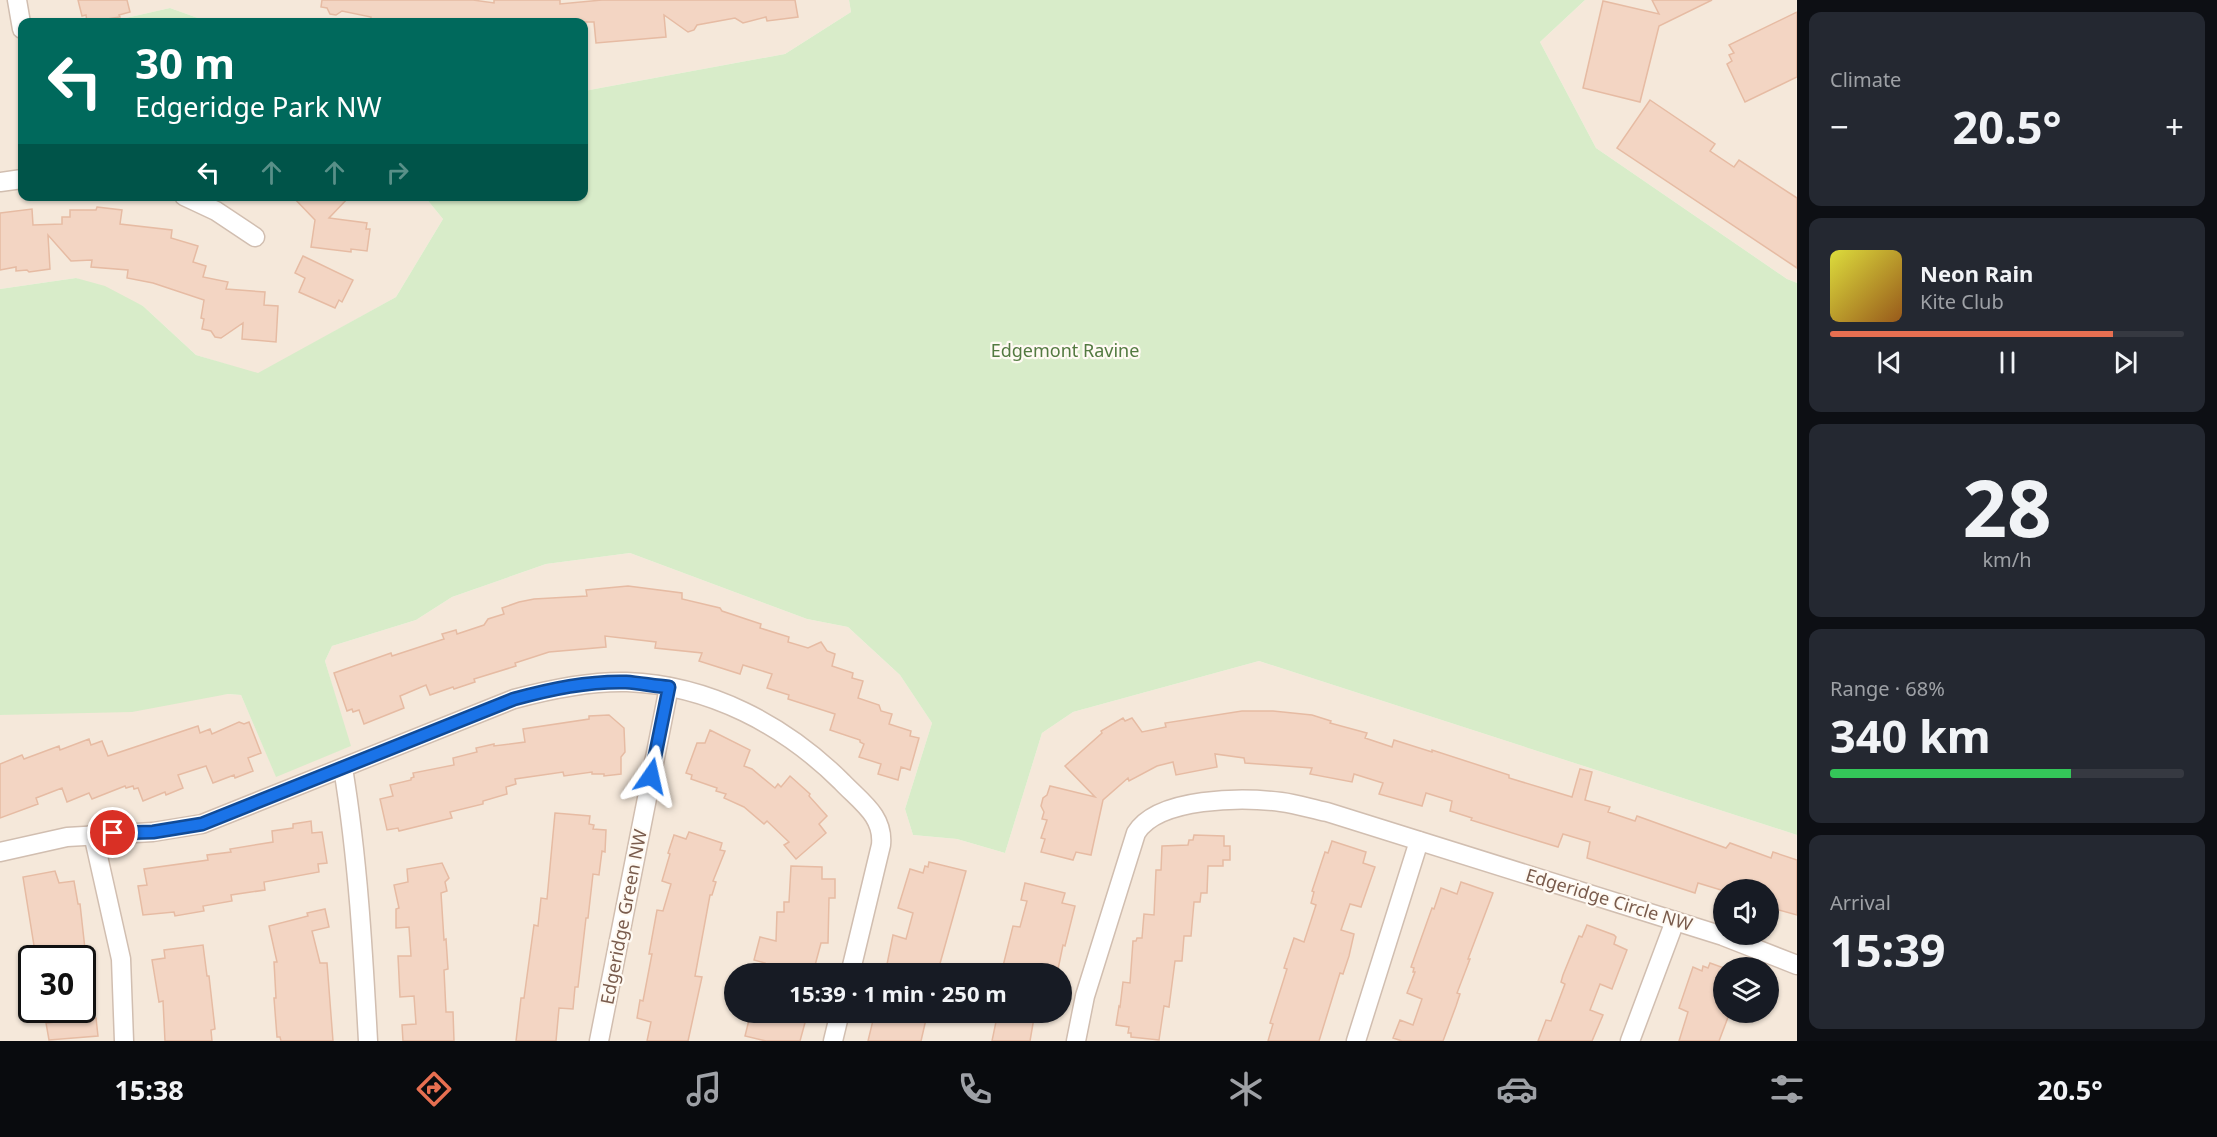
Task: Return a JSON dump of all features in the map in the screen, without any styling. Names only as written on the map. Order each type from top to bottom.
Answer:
[{"type":"street","points":[[17,0],[20,18]]},
{"type":"street","points":[[0,182],[18,180]]},
{"type":"street","points":[[195,201],[216,211],[255,237]]},
{"type":"street","points":[[0,852],[93,834],[153,832],[202,824],[514,699],[553,689],[594,683],[627,682],[669,687],[718,700],[765,722],[805,749],[873,814],[880,825],[881,845],[853,963]]},
{"type":"street","name":"Edgeridge Green NW","points":[[599,1041],[669,687]]},
{"type":"street","points":[[343,768],[353,828],[360,903],[368,1041]]},
{"type":"street","name":"Edgeridge Circle NW","points":[[1076,1041],[1085,996],[1139,827],[1155,814],[1219,801],[1284,802],[1327,812],[1723,936],[1797,965]]},
{"type":"street","points":[[93,834],[122,959],[124,1041]]},
{"type":"street","points":[[1356,1041],[1419,841]]},
{"type":"street","points":[[1630,1041],[1675,921]]},
{"type":"street","points":[[833,1041],[837,1023]]},
{"type":"shaded area","points":[[0,0],[849,0],[851,12],[785,54],[588,90],[588,18],[198,18],[170,8],[126,18],[18,18],[18,201],[428,201],[443,219],[396,297],[258,374],[196,355],[143,306],[76,278],[0,289]]},
{"type":"shaded area","points":[[1585,0],[1797,0],[1797,283],[1787,279],[1596,148],[1540,42]]},
{"type":"shaded area","points":[[630,553],[807,619],[848,627],[900,675],[932,723],[905,809],[913,835],[957,839],[1005,853],[1042,733],[1073,712],[1259,661],[1797,835],[1797,1041],[0,1041],[0,715],[228,694],[241,695],[276,776],[350,746],[325,661],[332,646],[416,620],[452,597],[546,564]]},
{"type":"green space","name":"Edgemont Ravine","points":[[849,0],[1585,0],[1540,42],[1596,148],[1787,279],[1797,283],[1797,835],[1259,661],[1073,712],[1042,733],[1005,853],[957,839],[913,835],[905,809],[932,723],[900,675],[848,627],[807,619],[630,553],[546,564],[452,597],[416,620],[332,646],[325,661],[351,746],[276,777],[241,695],[228,694],[132,712],[0,715],[0,289],[76,278],[105,286],[143,306],[196,355],[258,373],[396,297],[443,219],[428,201],[588,201],[588,90],[785,54],[851,12]]},
{"type":"green space","points":[[170,8],[198,18],[126,18]]},
{"type":"building","points":[[78,0],[127,0],[130,12],[113,18],[82,16]]},
{"type":"building","points":[[322,0],[473,0],[494,3],[494,0],[560,0],[560,4],[602,0],[795,0],[798,17],[767,21],[766,17],[743,23],[735,18],[697,25],[694,30],[688,32],[664,15],[666,37],[596,43],[594,22],[588,22],[588,18],[371,18],[342,11],[336,15],[330,14],[327,8],[321,7]]},
{"type":"building","points":[[1652,0],[1712,0],[1659,26],[1640,102],[1583,88],[1603,1],[1659,14]]},
{"type":"building","points":[[1797,12],[1797,77],[1745,102],[1727,64],[1732,61],[1729,55],[1734,53],[1729,45]]},
{"type":"building","points":[[1650,100],[1715,144],[1710,151],[1734,167],[1739,160],[1797,198],[1797,268],[1617,148]]},
{"type":"building","points":[[297,201],[345,201],[329,218],[367,223],[366,229],[370,229],[367,251],[351,249],[351,252],[311,247],[315,220]]},
{"type":"building","points":[[97,207],[122,210],[120,224],[172,230],[171,238],[198,246],[193,262],[206,266],[203,277],[228,282],[226,289],[265,292],[264,305],[278,306],[276,342],[242,339],[243,323],[221,338],[215,337],[211,331],[202,329],[204,300],[153,283],[127,278],[128,270],[91,267],[92,260],[71,261],[48,235],[50,269],[29,272],[27,270],[16,271],[16,267],[0,270],[0,213],[32,209],[33,225],[62,224],[62,217],[70,217],[70,210],[96,210]]},
{"type":"building","points":[[303,256],[353,280],[342,302],[339,300],[335,308],[299,292],[305,278],[295,273]]},
{"type":"building","points":[[628,586],[682,593],[682,599],[720,608],[722,611],[761,624],[760,628],[789,637],[788,642],[808,648],[821,642],[827,651],[835,654],[832,666],[853,673],[852,678],[863,681],[858,698],[879,705],[881,711],[892,714],[889,724],[911,731],[910,736],[919,738],[910,770],[901,767],[898,780],[878,774],[881,764],[859,757],[864,744],[860,740],[830,730],[835,714],[788,699],[789,695],[767,688],[772,674],[743,665],[740,674],[699,661],[702,653],[655,648],[656,642],[605,636],[606,647],[549,652],[515,663],[516,666],[474,679],[475,682],[454,689],[453,687],[430,695],[426,685],[400,696],[404,708],[364,724],[359,710],[347,711],[334,673],[391,653],[392,656],[444,639],[442,634],[456,630],[457,634],[484,625],[488,619],[504,614],[502,608],[519,602],[587,596],[586,590]]},
{"type":"building","points":[[1242,711],[1312,715],[1331,721],[1330,723],[1367,733],[1365,738],[1392,747],[1394,740],[1432,752],[1432,750],[1509,775],[1509,778],[1572,797],[1580,769],[1592,772],[1585,800],[1610,807],[1608,812],[1635,821],[1637,816],[1726,848],[1730,843],[1771,858],[1773,852],[1797,860],[1797,915],[1779,910],[1779,879],[1713,879],[1713,888],[1698,883],[1695,893],[1587,858],[1590,842],[1563,834],[1558,847],[1471,820],[1472,818],[1450,811],[1452,801],[1426,793],[1422,806],[1379,794],[1383,783],[1354,774],[1352,782],[1310,774],[1312,768],[1245,763],[1244,758],[1215,754],[1217,767],[1176,775],[1173,762],[1157,766],[1129,781],[1128,778],[1103,800],[1091,855],[1076,852],[1073,860],[1041,852],[1045,839],[1041,838],[1047,820],[1042,819],[1044,812],[1041,806],[1050,786],[1095,797],[1065,766],[1102,733],[1101,731],[1123,718],[1125,721],[1132,718],[1142,732],[1166,727],[1165,723]]},
{"type":"building","points":[[609,715],[624,728],[625,752],[621,757],[621,774],[604,776],[604,774],[592,774],[592,772],[564,776],[563,772],[515,779],[516,784],[506,787],[507,794],[483,801],[483,804],[450,812],[452,818],[399,831],[398,828],[387,830],[380,799],[393,796],[390,785],[411,780],[414,777],[413,773],[454,765],[453,758],[477,752],[476,748],[525,742],[523,729],[589,719],[589,716]]},
{"type":"building","points":[[239,722],[244,724],[249,722],[261,753],[248,758],[253,771],[213,783],[206,766],[178,775],[183,788],[143,801],[138,788],[134,789],[133,786],[126,788],[125,786],[92,799],[89,793],[67,802],[62,788],[36,798],[38,804],[0,818],[0,764],[22,755],[24,759],[59,746],[60,750],[89,739],[91,745],[102,741],[108,756],[198,726],[200,733],[210,729],[212,734]]},
{"type":"building","points":[[710,730],[750,750],[744,766],[752,769],[775,788],[778,784],[781,787],[790,776],[810,794],[809,796],[827,816],[819,824],[826,833],[796,859],[784,845],[789,842],[767,821],[764,824],[744,807],[724,798],[726,794],[716,791],[717,788],[691,779],[692,775],[686,773],[697,743],[705,743]]},
{"type":"building","points":[[555,813],[590,816],[589,824],[594,825],[593,829],[606,830],[605,852],[602,851],[599,875],[593,874],[573,1009],[559,1008],[556,1041],[516,1041],[534,925],[538,926],[541,898],[547,899]]},
{"type":"building","points":[[311,821],[312,833],[322,832],[327,863],[318,864],[319,872],[264,882],[265,890],[231,895],[232,901],[203,906],[204,911],[175,916],[174,912],[143,915],[138,886],[147,885],[144,869],[208,860],[207,855],[273,842],[272,831],[293,828],[293,824]]},
{"type":"building","points":[[689,832],[722,843],[720,850],[725,851],[713,881],[716,882],[712,895],[710,895],[695,976],[702,977],[688,1041],[647,1041],[651,1022],[637,1018],[640,1000],[643,1001],[652,954],[649,954],[657,910],[663,911],[671,884],[662,881],[674,835],[686,839]]},
{"type":"building","points":[[1194,835],[1224,836],[1224,846],[1230,846],[1230,860],[1223,860],[1223,866],[1208,866],[1207,893],[1201,893],[1200,902],[1194,902],[1191,936],[1184,936],[1182,961],[1175,961],[1169,1007],[1164,1006],[1159,1040],[1131,1037],[1131,1033],[1128,1033],[1129,1027],[1116,1025],[1119,1006],[1123,982],[1130,983],[1133,941],[1142,938],[1144,914],[1154,915],[1156,870],[1161,870],[1162,846],[1188,845]]},
{"type":"building","points":[[1332,841],[1366,852],[1363,863],[1375,867],[1361,907],[1350,904],[1341,930],[1354,934],[1349,956],[1343,974],[1340,973],[1319,1041],[1268,1041],[1273,1024],[1270,1023],[1287,969],[1284,968],[1294,938],[1304,942],[1316,905],[1311,903],[1314,892],[1312,891],[1325,852],[1328,853]]},
{"type":"building","points":[[929,862],[966,871],[940,963],[887,963],[893,935],[906,939],[913,913],[898,908],[910,869],[923,873],[925,866],[928,867]]},
{"type":"building","points":[[442,863],[449,878],[445,882],[447,891],[441,893],[448,969],[444,970],[446,1012],[453,1012],[454,1041],[403,1041],[402,1025],[416,1024],[414,996],[400,997],[398,956],[411,956],[409,927],[396,928],[396,909],[399,908],[394,885],[408,882],[407,869]]},
{"type":"building","points":[[791,866],[822,867],[822,879],[835,879],[835,898],[829,898],[828,943],[821,943],[816,963],[765,963],[754,960],[760,937],[776,941],[777,912],[784,912],[784,902],[789,902]]},
{"type":"building","points":[[55,871],[59,883],[74,881],[78,904],[80,904],[85,945],[34,945],[23,877]]},
{"type":"building","points":[[1461,882],[1493,893],[1468,959],[1470,959],[1457,993],[1460,994],[1443,1041],[1402,1041],[1393,1038],[1400,1020],[1413,1025],[1422,999],[1407,993],[1415,972],[1411,967],[1432,908],[1434,909],[1441,888],[1457,894]]},
{"type":"building","points":[[1025,883],[1065,893],[1062,903],[1075,906],[1059,963],[1004,963],[1013,926],[1020,927],[1027,901],[1021,900]]},
{"type":"building","points":[[325,909],[329,927],[312,931],[320,963],[327,963],[333,1041],[281,1041],[280,1037],[277,1037],[274,998],[276,998],[274,962],[277,962],[269,926]]},
{"type":"building","points":[[1587,925],[1614,935],[1616,937],[1614,944],[1627,950],[1612,989],[1600,984],[1590,1010],[1603,1015],[1592,1041],[1538,1041],[1546,1020],[1551,1021],[1565,984],[1561,982],[1563,975],[1579,936],[1582,937]]},
{"type":"building","points":[[203,945],[215,1029],[211,1030],[212,1041],[165,1041],[163,1001],[159,1002],[152,960],[165,958],[164,950]]},
{"type":"building","points":[[1710,963],[1713,964],[1713,1023],[1726,1023],[1719,1041],[1679,1041],[1688,1012],[1679,1008],[1693,967],[1702,971],[1703,966],[1708,968]]},
{"type":"building","points":[[96,1018],[98,1036],[49,1040],[46,1023],[96,1023]]},
{"type":"building","points":[[748,1023],[805,1023],[800,1041],[766,1041],[745,1036]]},
{"type":"building","points":[[872,1023],[925,1023],[921,1041],[868,1041]]},
{"type":"building","points":[[996,1023],[1033,1023],[1030,1041],[992,1041]]},
{"type":"route","points":[[113,833],[153,832],[202,824],[514,699],[553,689],[594,683],[627,682],[669,687],[651,776]]}]
